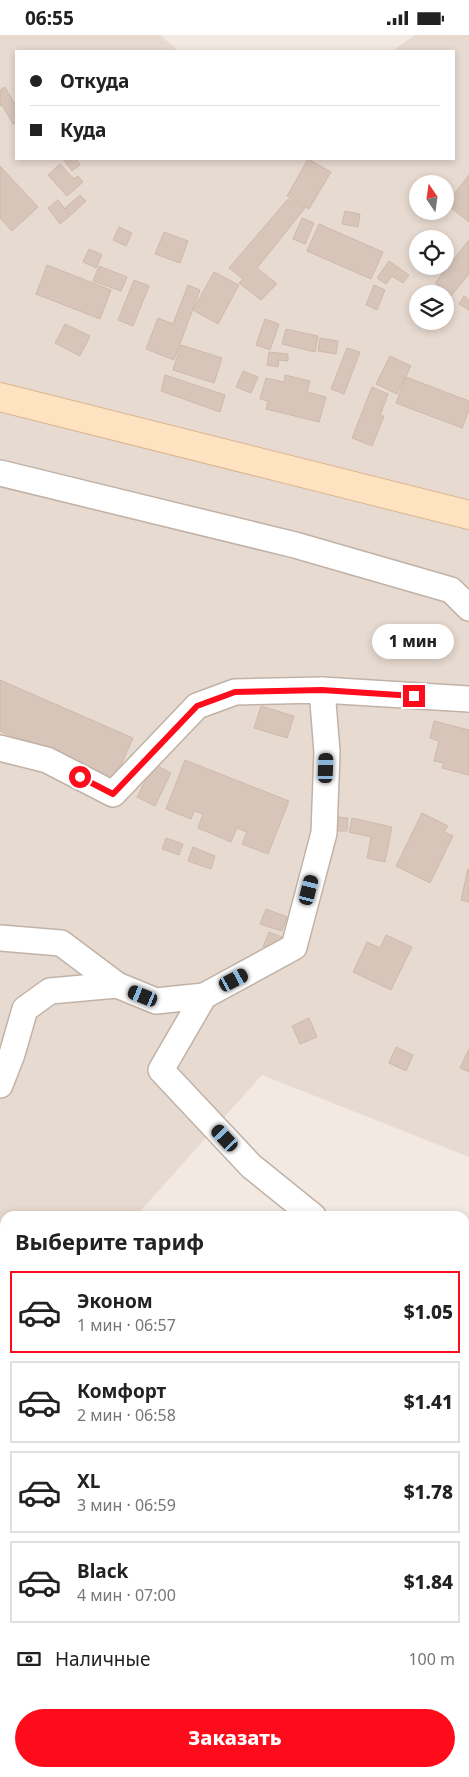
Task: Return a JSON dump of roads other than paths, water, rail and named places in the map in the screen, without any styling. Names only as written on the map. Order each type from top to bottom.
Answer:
[{"type":"street","points":[[0,397],[469,515]]},
{"type":"street","points":[[0,473],[295,545],[424,582],[451,590],[469,608]]},
{"type":"street","points":[[0,938],[61,943],[117,985],[156,1001],[204,996],[294,947],[324,833],[327,752],[322,690]]},
{"type":"street","points":[[0,748],[47,760],[113,794],[197,706],[235,692],[322,690],[469,699]]},
{"type":"street","points":[[0,1085],[12,1055],[25,1009],[50,991],[117,985]]},
{"type":"street","points":[[204,996],[161,1071],[251,1165],[307,1211]]}]
